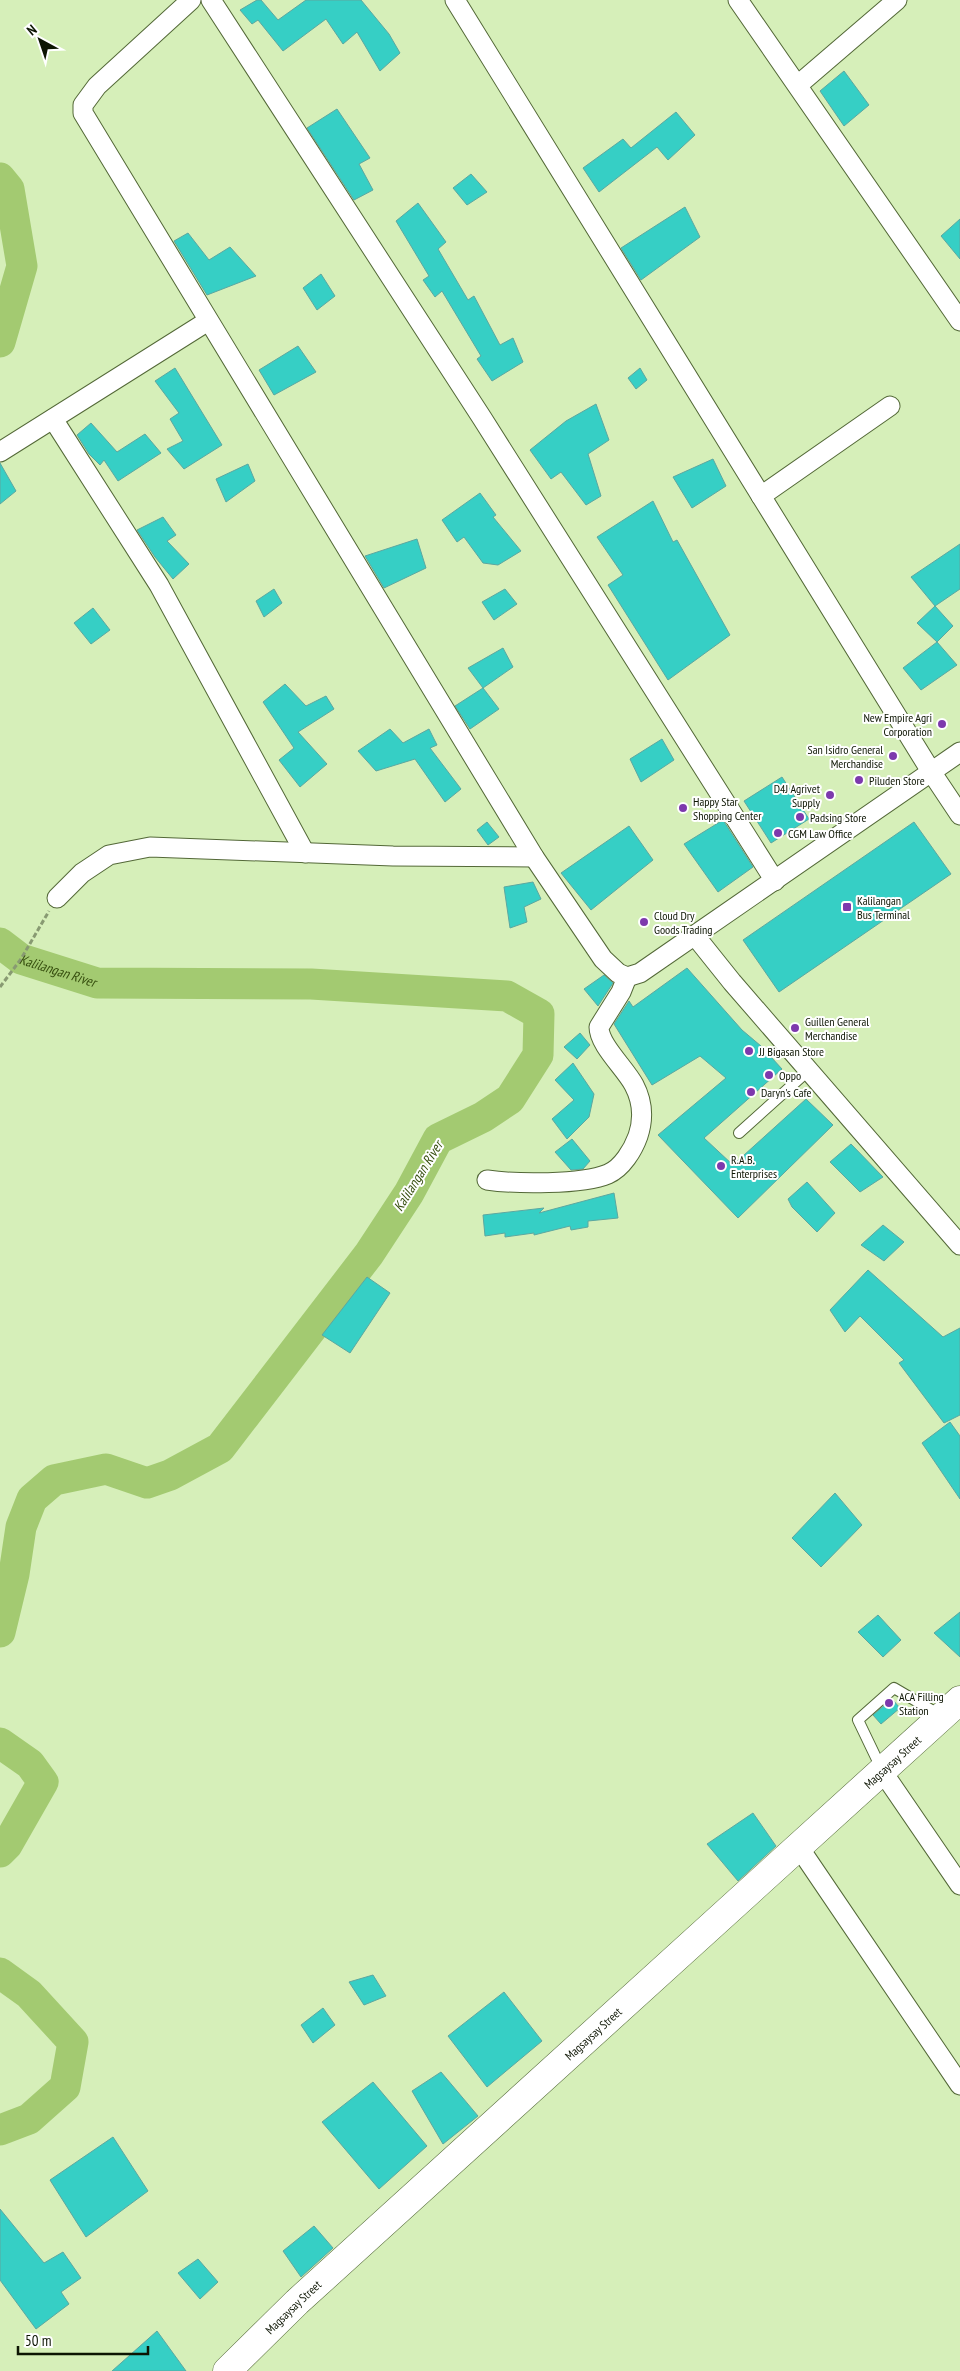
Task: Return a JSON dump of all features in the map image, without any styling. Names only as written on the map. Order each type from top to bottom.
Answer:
[{"type":"main road","name":"Magsaysay Street","points":[[227,2371],[297,2302],[951,1709]]},
{"type":"street","points":[[191,0],[97,86],[83,105],[83,114],[534,857],[603,959],[618,973],[628,977],[640,973],[776,881],[960,752]]},
{"type":"street","points":[[211,0],[487,427],[776,881]]},
{"type":"street","points":[[455,0],[932,773],[960,815]]},
{"type":"street","points":[[738,0],[960,321]]},
{"type":"street","points":[[798,85],[897,0]]},
{"type":"street","points":[[0,452],[208,321]]},
{"type":"street","points":[[761,496],[890,406]]},
{"type":"street","points":[[53,419],[159,585],[305,852]]},
{"type":"street","points":[[58,898],[82,873],[109,855],[150,847],[393,856],[534,857]]},
{"type":"street","points":[[696,936],[732,982],[960,1245]]},
{"type":"street","points":[[487,1180],[529,1183],[589,1179],[609,1173],[623,1162],[635,1144],[643,1120],[640,1102],[634,1084],[601,1037],[599,1027],[628,977]]},
{"type":"street","points":[[882,1771],[960,1886]]},
{"type":"street","points":[[798,1846],[960,2085]]},
{"type":"lane","points":[[739,1133],[808,1070]]},
{"type":"lane","points":[[882,1771],[858,1720],[894,1688],[951,1709]]},
{"type":"path","points":[[0,987],[21,959],[58,898]]},
{"type":"building","points":[[257,0],[261,0],[278,20],[306,0],[361,0],[389,34],[400,53],[380,71],[357,32],[343,44],[326,19],[283,51],[258,20],[252,24],[240,10]]},
{"type":"building","points":[[844,71],[869,105],[844,126],[820,91]]},
{"type":"building","points":[[337,109],[370,158],[359,164],[373,190],[354,200],[307,128]]},
{"type":"building","points":[[676,112],[695,135],[668,160],[657,147],[599,192],[583,168],[623,139],[631,148]]},
{"type":"building","points":[[471,174],[487,192],[467,205],[453,188]]},
{"type":"building","points":[[418,203],[446,242],[438,249],[468,300],[474,296],[500,345],[513,338],[523,362],[492,381],[477,359],[481,356],[442,291],[435,297],[423,280],[429,276],[396,221]]},
{"type":"building","points":[[685,207],[700,237],[641,280],[621,248]]},
{"type":"building","points":[[960,219],[960,259],[941,236]]},
{"type":"building","points":[[188,233],[209,260],[230,247],[256,276],[207,295],[174,241]]},
{"type":"building","points":[[321,274],[335,296],[317,310],[303,288]]},
{"type":"building","points":[[298,346],[316,372],[274,395],[259,370]]},
{"type":"building","points":[[175,368],[222,445],[184,469],[167,449],[183,441],[170,419],[179,413],[155,381]]},
{"type":"building","points":[[640,368],[647,380],[636,389],[628,378]]},
{"type":"building","points":[[596,404],[609,440],[588,454],[601,496],[586,505],[561,472],[551,479],[530,450],[566,421]]},
{"type":"building","points":[[91,423],[117,452],[145,434],[161,453],[118,481],[104,460],[100,465],[89,454],[77,435]]},
{"type":"building","points":[[713,459],[726,486],[692,508],[673,477]]},
{"type":"building","points":[[0,463],[16,491],[0,504]]},
{"type":"building","points":[[248,464],[255,481],[226,502],[216,479]]},
{"type":"building","points":[[480,493],[496,515],[493,517],[521,551],[498,565],[483,563],[464,537],[457,542],[442,520]]},
{"type":"building","points":[[653,501],[673,542],[677,540],[730,635],[668,680],[608,585],[623,575],[597,537]]},
{"type":"building","points":[[163,517],[176,535],[167,541],[189,564],[173,579],[137,530]]},
{"type":"building","points":[[417,539],[426,568],[384,588],[365,556]]},
{"type":"building","points":[[960,544],[960,589],[935,606],[911,577]]},
{"type":"building","points":[[274,589],[282,603],[264,617],[256,601]]},
{"type":"building","points":[[505,589],[517,604],[494,620],[482,602]]},
{"type":"building","points":[[935,606],[953,626],[937,642],[917,623]]},
{"type":"building","points":[[93,608],[110,630],[91,644],[74,623]]},
{"type":"building","points":[[937,642],[957,665],[921,690],[903,668]]},
{"type":"building","points":[[503,648],[513,667],[483,688],[468,668]]},
{"type":"building","points":[[285,684],[306,706],[326,696],[334,709],[298,732],[327,764],[300,787],[279,760],[294,748],[263,702]]},
{"type":"building","points":[[483,688],[499,709],[470,729],[455,706]]},
{"type":"building","points":[[390,729],[403,743],[429,729],[437,745],[430,748],[461,789],[445,802],[415,759],[376,771],[358,751]]},
{"type":"building","points":[[662,739],[674,760],[641,782],[630,759]]},
{"type":"building","points":[[782,777],[809,819],[771,843],[744,801]]},
{"type":"building","points":[[723,820],[753,867],[718,892],[684,844]]},
{"type":"building","points":[[487,822],[499,837],[488,845],[477,830]]},
{"type":"building","name":"Kalilangan Bus Terminal","points":[[914,822],[951,874],[779,992],[743,940]]},
{"type":"building","points":[[629,826],[653,860],[591,910],[561,873]]},
{"type":"building","points":[[533,882],[541,899],[524,907],[527,922],[510,928],[504,887]]},
{"type":"building","points":[[687,968],[742,1030],[761,1046],[782,1069],[704,1138],[733,1165],[806,1099],[833,1125],[738,1218],[658,1135],[726,1078],[700,1056],[652,1085],[614,1024],[629,1001],[633,1007]]},
{"type":"building","points":[[604,975],[613,983],[598,1006],[584,989]]},
{"type":"building","points":[[580,1033],[590,1045],[577,1059],[564,1047]]},
{"type":"building","points":[[573,1063],[594,1094],[589,1117],[567,1139],[552,1119],[574,1100],[555,1080]]},
{"type":"building","points":[[572,1139],[590,1161],[583,1169],[571,1170],[555,1152]]},
{"type":"building","points":[[851,1144],[883,1177],[860,1192],[830,1162]]},
{"type":"building","points":[[807,1182],[835,1213],[817,1232],[792,1207],[788,1199]]},
{"type":"building","points":[[614,1193],[618,1218],[588,1221],[588,1227],[571,1230],[570,1226],[534,1235],[534,1233],[505,1237],[505,1233],[485,1236],[483,1215],[544,1208],[539,1213]]},
{"type":"building","points":[[883,1225],[904,1242],[884,1261],[861,1245]]},
{"type":"building","points":[[868,1270],[943,1337],[960,1328],[960,1415],[944,1423],[899,1363],[904,1360],[860,1316],[845,1332],[830,1310]]},
{"type":"building","points":[[367,1277],[390,1293],[350,1353],[322,1335]]},
{"type":"building","points":[[950,1422],[960,1436],[960,1499],[922,1443]]},
{"type":"building","points":[[835,1493],[862,1525],[821,1567],[792,1538]]},
{"type":"building","points":[[960,1612],[960,1657],[934,1633]]},
{"type":"building","points":[[878,1615],[901,1640],[883,1657],[858,1632]]},
{"type":"building","points":[[892,1699],[900,1708],[881,1724],[873,1715]]},
{"type":"building","points":[[753,1813],[776,1846],[738,1881],[707,1844]]},
{"type":"building","points":[[373,1975],[386,1996],[364,2005],[349,1982]]},
{"type":"building","points":[[504,1992],[542,2041],[487,2087],[448,2036]]},
{"type":"building","points":[[323,2008],[335,2025],[313,2043],[301,2025]]},
{"type":"building","points":[[441,2072],[478,2116],[443,2144],[412,2091]]},
{"type":"building","points":[[373,2082],[427,2146],[379,2189],[322,2122]]},
{"type":"building","points":[[113,2137],[148,2191],[86,2237],[50,2180]]},
{"type":"building","points":[[0,2209],[44,2263],[63,2252],[81,2278],[61,2292],[69,2304],[36,2329],[0,2280]]},
{"type":"building","points":[[314,2226],[333,2248],[301,2277],[283,2251]]},
{"type":"building","points":[[198,2259],[218,2282],[200,2299],[178,2273]]},
{"type":"building","points":[[157,2331],[186,2371],[112,2371]]},
{"type":"waterway","name":"Kalilangan River","points":[[0,178],[9,189],[22,266],[0,342]]},
{"type":"waterway","name":"Kalilangan River","points":[[0,943],[21,959],[97,983],[311,984],[507,996],[539,1014],[538,1055],[510,1099],[483,1117],[438,1139],[409,1193],[369,1254],[220,1448],[170,1475],[147,1483],[106,1469],[54,1480],[32,1499],[21,1527],[14,1574],[0,1632]]},
{"type":"waterway","name":"Kalilangan River","points":[[0,1743],[30,1764],[43,1782],[7,1845],[0,1852]]},
{"type":"waterway","name":"Kalilangan River","points":[[0,1973],[29,1994],[73,2042],[65,2087],[29,2119],[0,2130]]},
{"type":"place","name":"New Empire Agri Corporation","points":[[942,724]]},
{"type":"place","name":"San Isidro General Merchandise","points":[[893,756]]},
{"type":"place","name":"Piluden Store","points":[[859,780]]},
{"type":"place","name":"D4J Agrivet Supply","points":[[830,795]]},
{"type":"place","name":"Happy Star Shopping Center","points":[[683,808]]},
{"type":"place","name":"Padsing Store","points":[[800,817]]},
{"type":"place","name":"CGM Law Office","points":[[778,833]]},
{"type":"place","name":"Kalilangan Bus Terminal","points":[[847,907]]},
{"type":"place","name":"Cloud Dry Goods Trading","points":[[644,922]]},
{"type":"place","name":"Guillen General Merchandise","points":[[795,1028]]},
{"type":"place","name":"JJ Bigasan Store","points":[[749,1051]]},
{"type":"place","name":"Oppo","points":[[769,1075]]},
{"type":"place","name":"Daryn's Cafe","points":[[751,1092]]},
{"type":"place","name":"R.A.B. Enterprises","points":[[721,1166]]},
{"type":"place","name":"ACA Filling Station","points":[[889,1703]]}]
